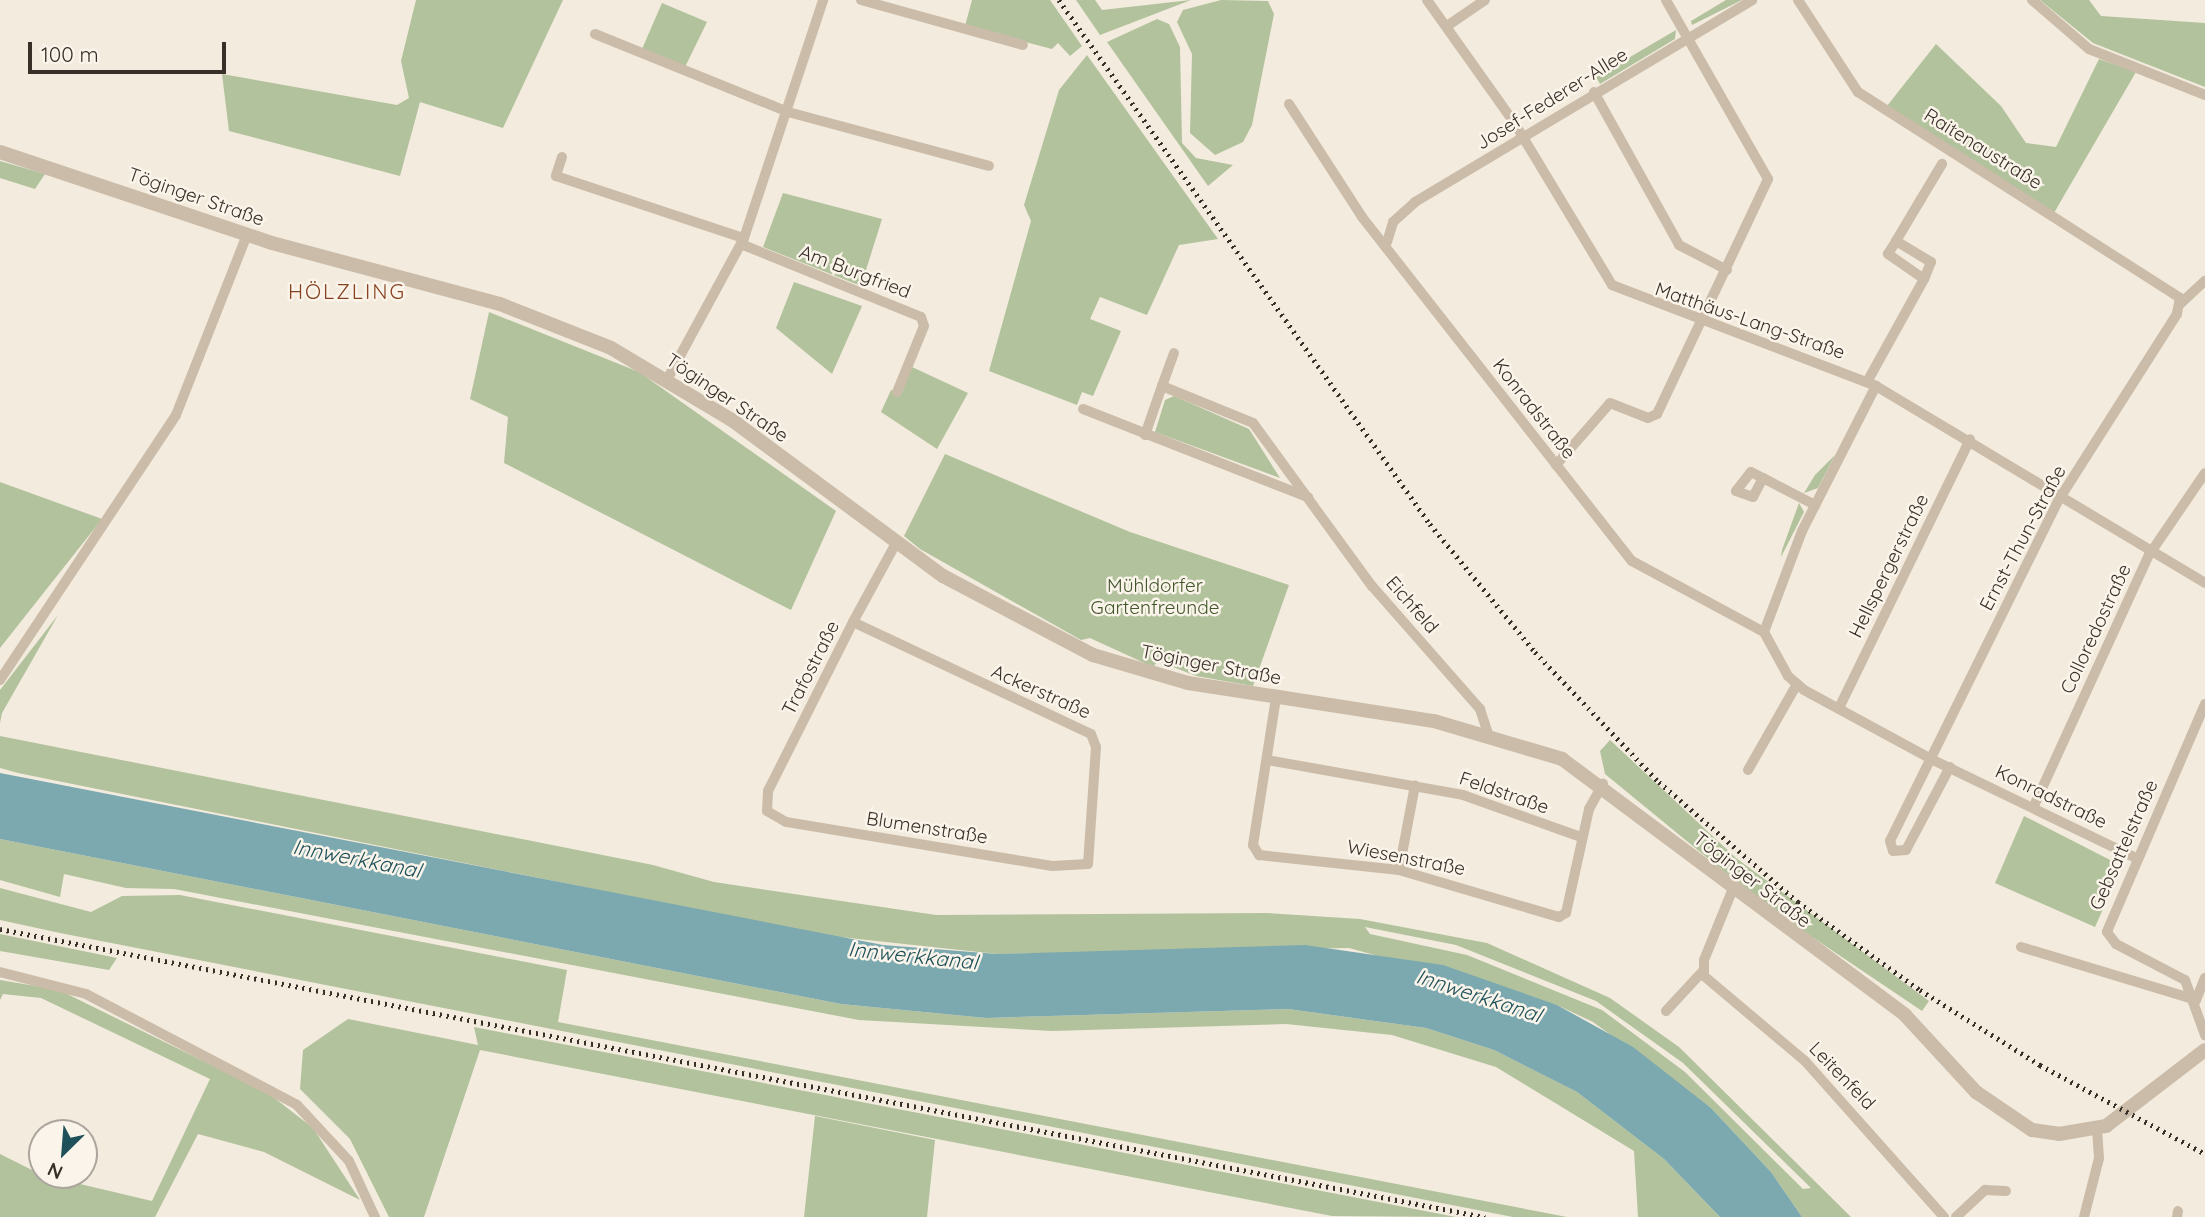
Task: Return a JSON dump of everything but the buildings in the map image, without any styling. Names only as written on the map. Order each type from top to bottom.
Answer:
[{"type":"street","points":[[668,378],[742,241],[788,112],[823,0]]},
{"type":"street","points":[[861,0],[1023,45]]},
{"type":"street","name":"Matthäus-Lang-Straße","points":[[1427,0],[1523,138],[1612,285],[1871,384],[1970,439],[2059,499],[2150,555],[2205,583]]},
{"type":"street","points":[[1447,26],[1485,0]]},
{"type":"street","points":[[1556,466],[1610,403],[1648,418],[1657,414],[1765,189],[1767,169],[1666,0]]},
{"type":"street","name":"Josef-Federer-Allee","points":[[1387,242],[1393,222],[1415,202],[1594,92],[1752,0]]},
{"type":"street","name":"Raitenaustraße","points":[[1798,0],[1858,92],[2180,301]]},
{"type":"street","points":[[2032,0],[2089,49],[2205,95]]},
{"type":"street","points":[[596,34],[788,112],[989,166]]},
{"type":"street","points":[[1594,92],[1679,245],[1727,270]]},
{"type":"street","name":"Konradstraße","points":[[1289,104],[1362,217],[1387,242],[1556,466],[1632,561],[1764,632],[1797,684],[1931,759],[2138,859]]},
{"type":"street","name":"Töginger Straße","points":[[0,152],[247,235],[538,316],[668,378],[896,543],[999,610],[1093,655],[1188,683],[1488,734],[1562,759],[1603,784],[1732,891],[1905,1015],[2003,1115],[2042,1132],[2097,1130]]},
{"type":"street","name":"Am Burgfried","points":[[562,157],[556,176],[742,241],[921,317],[925,326],[897,392]]},
{"type":"street","points":[[1924,279],[1888,258],[1942,164]]},
{"type":"street","points":[[0,680],[176,415],[247,235]]},
{"type":"street","points":[[1764,632],[1815,505],[1931,262],[1896,241]]},
{"type":"street","name":"Ernst-Thun-Straße","points":[[1931,759],[2059,499],[2180,301],[2205,281]]},
{"type":"street","points":[[1145,435],[1174,354]]},
{"type":"street","name":"Eichfeld","points":[[1162,386],[1253,423],[1372,586],[1480,709],[1488,734]]},
{"type":"street","points":[[1083,409],[1308,497]]},
{"type":"street","name":"Hellspergerstraße","points":[[1839,708],[1970,439]]},
{"type":"street","name":"Colloredostraße","points":[[2033,808],[2150,555],[2205,473]]},
{"type":"street","points":[[1763,478],[1815,505]]},
{"type":"street","name":"Trafostraße","points":[[767,811],[768,791],[896,543]]},
{"type":"street","name":"Ackerstraße","points":[[853,622],[1091,734],[1096,747],[1094,839],[1084,867]]},
{"type":"street","points":[[1748,770],[1797,684]]},
{"type":"street","name":"Wiesenstraße","points":[[1276,698],[1252,845],[1259,855],[1399,870],[1559,917],[1566,913],[1581,837],[1603,784]]},
{"type":"street","name":"Gebsattelstraße","points":[[2196,1000],[2181,976],[2116,944],[2107,932],[2205,704]]},
{"type":"street","points":[[1931,759],[1890,842],[1896,853],[1906,850],[1950,767]]},
{"type":"street","name":"Feldstraße","points":[[1267,761],[1415,785],[1581,837]]},
{"type":"street","points":[[1399,870],[1415,785]]},
{"type":"street","name":"Blumenstraße","points":[[767,811],[786,822],[1084,867]]},
{"type":"street","points":[[1665,1011],[1702,972],[1732,891]]},
{"type":"street","points":[[2021,947],[2196,1000]]},
{"type":"street","points":[[0,972],[86,994],[297,1105],[349,1161],[375,1217]]},
{"type":"street","name":"Leitenfeld","points":[[1702,972],[1805,1061],[1944,1217]]},
{"type":"street","points":[[2205,978],[2196,1000],[2205,1035]]},
{"type":"street","points":[[2084,1217],[2099,1158],[2097,1130],[2205,1050]]},
{"type":"street","points":[[1956,1217],[1985,1190],[2006,1191]]},
{"type":"green space","points":[[416,0],[563,0],[503,128],[420,102],[400,176],[229,131],[222,74],[397,105],[409,98],[401,61]]},
{"type":"green space","points":[[972,0],[1050,0],[1082,46],[1070,56],[1058,43],[1052,49],[965,26]]},
{"type":"green space","points":[[1076,0],[1095,0],[1102,10],[1191,0],[1100,35]]},
{"type":"green space","points":[[1221,0],[1268,1],[1274,14],[1252,125],[1243,142],[1215,155],[1190,133],[1192,54],[1177,22],[1183,10]]},
{"type":"green space","points":[[1726,0],[1742,0],[1692,25],[1691,21]]},
{"type":"green space","points":[[2040,0],[2089,0],[2101,16],[2205,23],[2205,87],[2093,43]]},
{"type":"green space","points":[[662,3],[707,22],[685,67],[642,49]]},
{"type":"green space","points":[[1157,19],[1169,24],[1180,47],[1182,143],[1196,158],[1233,165],[1208,186],[1107,42]]},
{"type":"green space","points":[[1676,30],[1675,39],[1600,84],[1596,77]]},
{"type":"green space","points":[[1936,44],[2001,106],[2026,143],[2056,147],[2099,59],[2136,72],[2051,218],[1883,111]]},
{"type":"green space","points":[[1087,55],[1218,239],[1179,245],[1147,315],[1100,297],[1090,319],[1121,331],[1093,396],[1082,392],[1077,405],[989,371],[1031,221],[1024,205],[1059,90]]},
{"type":"green space","points":[[0,161],[45,174],[35,189],[0,178]]},
{"type":"green space","points":[[783,193],[882,219],[861,286],[763,247]]},
{"type":"green space","points":[[794,282],[862,306],[832,374],[776,328]]},
{"type":"green space","points":[[489,312],[639,372],[836,511],[791,610],[504,463],[508,417],[470,399]]},
{"type":"green space","points":[[912,367],[968,393],[937,449],[881,412],[891,390],[900,394]]},
{"type":"green space","points":[[1174,396],[1249,429],[1280,478],[1155,432],[1165,400]]},
{"type":"green space","name":"Mühldorfer Gartenfreunde","points":[[945,454],[1130,532],[1289,585],[1253,686],[1196,676],[1158,661],[1153,667],[1090,638],[1081,640],[920,549],[904,536]]},
{"type":"green space","points":[[1835,455],[1818,488],[1804,493],[1815,475]]},
{"type":"green space","points":[[0,482],[102,519],[0,648]]},
{"type":"green space","points":[[1799,503],[1804,512],[1781,557],[1782,550]]},
{"type":"green space","points":[[58,615],[2,713],[0,723],[0,690]]},
{"type":"green space","points":[[0,736],[653,865],[714,882],[936,915],[1267,913],[1360,919],[1487,943],[1610,998],[1679,1047],[1851,1217],[1802,1217],[1771,1172],[1711,1108],[1593,1022],[1557,1005],[1349,948],[997,954],[821,935],[0,768]],"holes":[[[1365,927],[1456,945],[1596,1001],[1683,1063],[1811,1188],[1803,1189],[1685,1072],[1602,1010],[1467,955],[1370,934]]]},
{"type":"green space","points":[[1610,740],[1736,858],[1929,1001],[1922,1011],[1766,906],[1605,774],[1600,751]]},
{"type":"green space","points":[[2024,816],[2116,863],[2116,880],[2095,927],[1995,883]]},
{"type":"green space","points":[[0,839],[841,1004],[986,1018],[1288,1009],[1426,1028],[1494,1050],[1577,1092],[1664,1159],[1720,1217],[1638,1217],[1634,1151],[1496,1067],[1392,1035],[1286,1024],[1052,1031],[859,1020],[174,889],[126,888],[64,874],[60,897],[0,880]]},
{"type":"green space","points":[[0,888],[91,912],[122,896],[180,895],[567,970],[558,1022],[1567,1217],[1513,1217],[60,933],[0,920]]},
{"type":"green space","points":[[0,934],[117,958],[109,970],[0,951]]},
{"type":"green space","points":[[0,980],[59,990],[268,1093],[313,1128],[360,1200],[264,1152],[198,1134],[155,1217],[0,1217],[0,1154],[28,1168],[28,1189],[98,1188],[152,1201],[210,1079],[41,998],[3,994],[0,1000]]},
{"type":"green space","points":[[348,1019],[478,1045],[474,1027],[1456,1217],[1332,1216],[480,1050],[424,1217],[389,1217],[350,1139],[300,1089],[303,1050]]},
{"type":"green space","points":[[815,1116],[935,1140],[927,1217],[804,1217]]},
{"type":"water","name":"Innwerkkanal","points":[[0,773],[883,945],[997,954],[1305,945],[1443,965],[1557,1005],[1633,1047],[1711,1108],[1771,1172],[1802,1217],[1720,1217],[1664,1159],[1577,1092],[1494,1050],[1426,1028],[1288,1009],[986,1018],[841,1004],[0,839]]},
{"type":"railway","points":[[1059,0],[1430,524],[1535,652],[1659,782],[1798,902],[1920,990],[2040,1065],[2205,1154]]},
{"type":"railway","points":[[0,929],[1485,1217]]},
{"type":"district","name":"HÖLZLING","points":[[347,291]]}]
